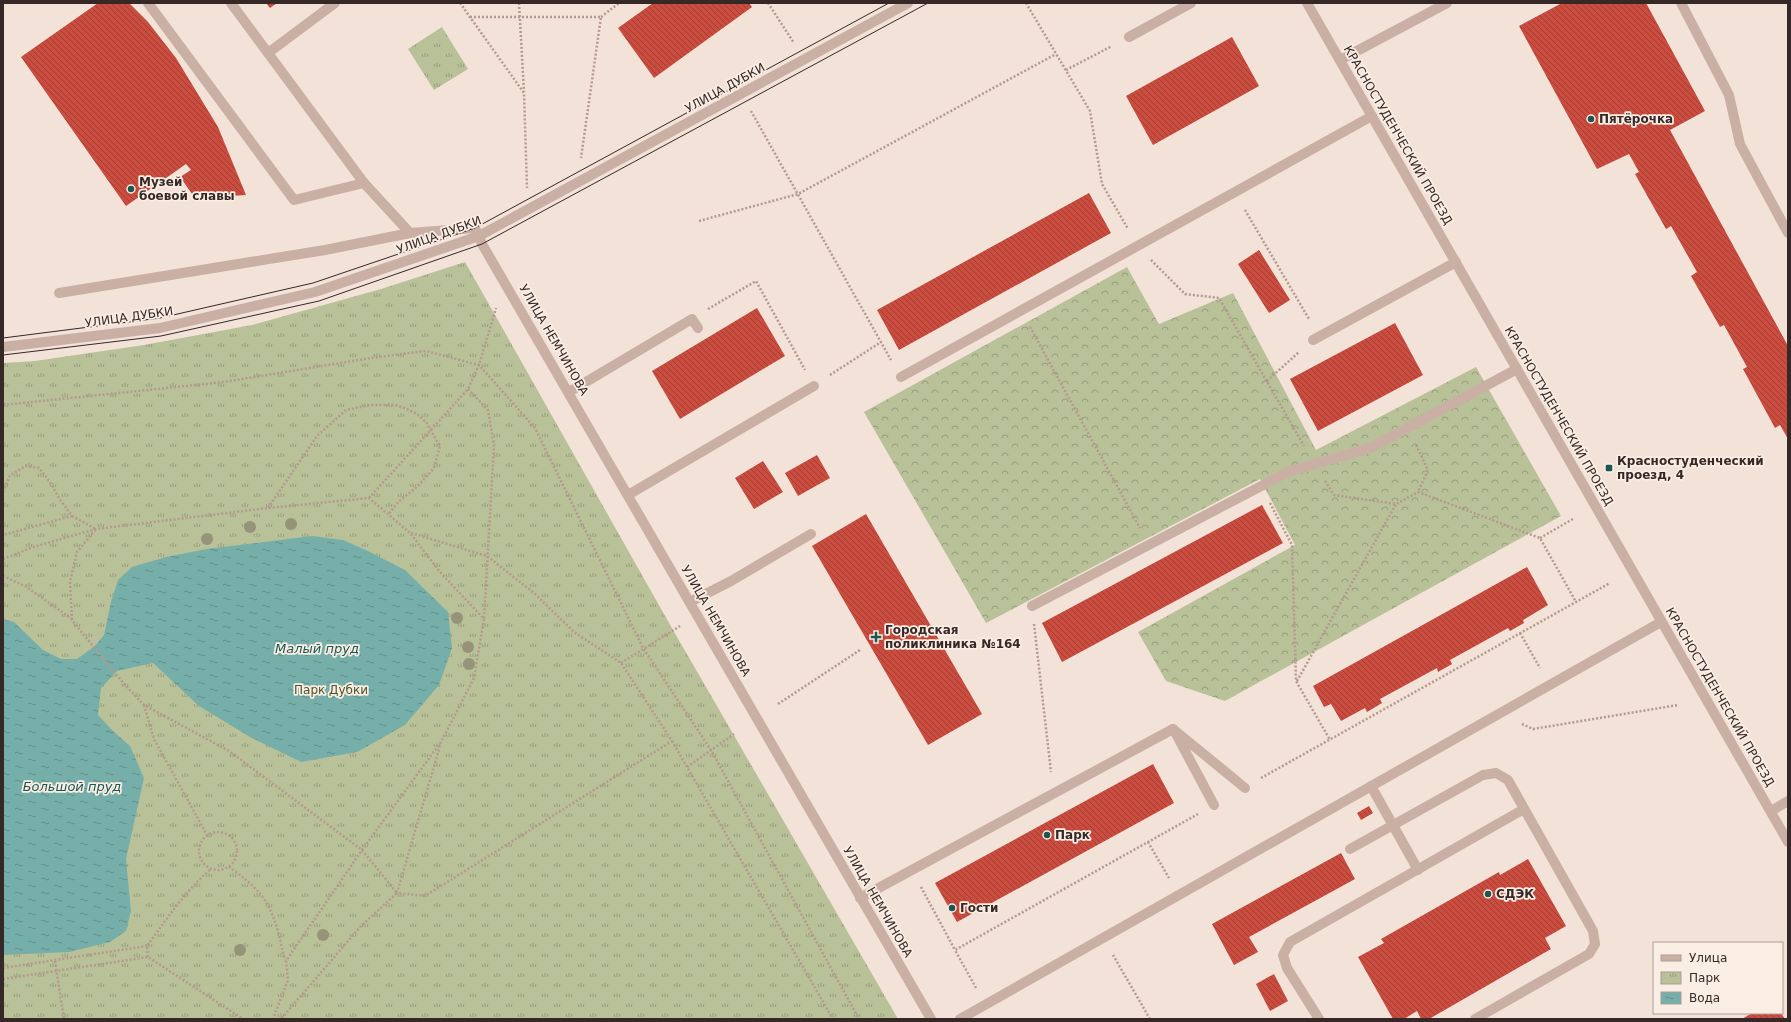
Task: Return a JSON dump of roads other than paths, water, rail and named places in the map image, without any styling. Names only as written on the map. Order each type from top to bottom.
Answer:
[{"type":"street","points":[[148,3],[294,200],[364,183]]},
{"type":"street","points":[[231,3],[364,183],[410,233]]},
{"type":"street","points":[[268,52],[335,3]]},
{"type":"street","name":"УЛИЦА ДУБКИ","points":[[3,347],[160,328],[315,292],[479,236],[908,3]]},
{"type":"street","points":[[1129,37],[1191,3]]},
{"type":"street","name":"КРАСНОСТУДЕНЧЕСКИЙ ПРОЕЗД","points":[[1307,3],[1788,842]]},
{"type":"street","points":[[1340,60],[1430,7],[1447,3]]},
{"type":"street","points":[[1682,3],[1730,95],[1740,144],[1788,233]]},
{"type":"street","points":[[901,377],[1372,116]]},
{"type":"street","points":[[59,293],[325,250],[410,233],[475,228],[479,236]]},
{"type":"street","name":"УЛИЦА НЕМЧИНОВА","points":[[479,236],[931,1019]]},
{"type":"street","points":[[1316,338],[1456,262]]},
{"type":"street","points":[[569,392],[692,319],[698,328]]},
{"type":"street","points":[[1032,606],[1288,472],[1370,448],[1517,369]]},
{"type":"street","points":[[628,495],[814,386]]},
{"type":"street","points":[[690,602],[730,581],[811,534]]},
{"type":"street","points":[[960,1019],[1638,634],[1662,622]]},
{"type":"street","points":[[860,898],[1173,729]]},
{"type":"street","points":[[1173,729],[1245,788]]},
{"type":"street","points":[[1173,729],[1214,805]]},
{"type":"street","points":[[1350,849],[1483,775],[1496,773],[1508,780],[1593,931],[1595,944],[1589,954],[1475,1019]]},
{"type":"street","points":[[1371,786],[1418,870]]},
{"type":"street","points":[[1771,811],[1788,801]]},
{"type":"street","points":[[1319,1019],[1288,968],[1284,954],[1290,942],[1524,809]]},
{"type":"water","name":"Малый пруд","points":[[312,536],[343,540],[405,570],[448,612],[452,648],[439,685],[405,725],[357,752],[301,762],[250,737],[199,706],[153,663],[117,671],[101,688],[98,715],[130,746],[144,778],[126,859],[131,911],[126,931],[110,942],[69,952],[3,955],[3,619],[14,622],[43,650],[61,659],[77,659],[95,646],[104,635],[111,602],[118,580],[132,567],[166,557],[207,549]]},
{"type":"tram line","points":[[3,338],[160,318],[313,283],[475,228],[889,3]]},
{"type":"tram line","points":[[3,355],[161,336],[319,301],[482,244],[928,3]]},
{"type":"place","name":"Пятёрочка","points":[[1591,119]]},
{"type":"place","name":"Музей боевой славы","points":[[131,189]]},
{"type":"place","name":"Красностуденческий проезд, 4","points":[[1609,468]]},
{"type":"place","name":"Городская поликлиника №164","points":[[876,637]]},
{"type":"place","name":"Парк","points":[[1047,835]]},
{"type":"place","name":"СДЭК","points":[[1488,894]]},
{"type":"place","name":"Гости","points":[[952,908]]},
{"type":"park label","name":"Парк Дубки","points":[[331,690]]},
{"type":"water label","name":"Большой пруд","points":[[72,786]]}]
